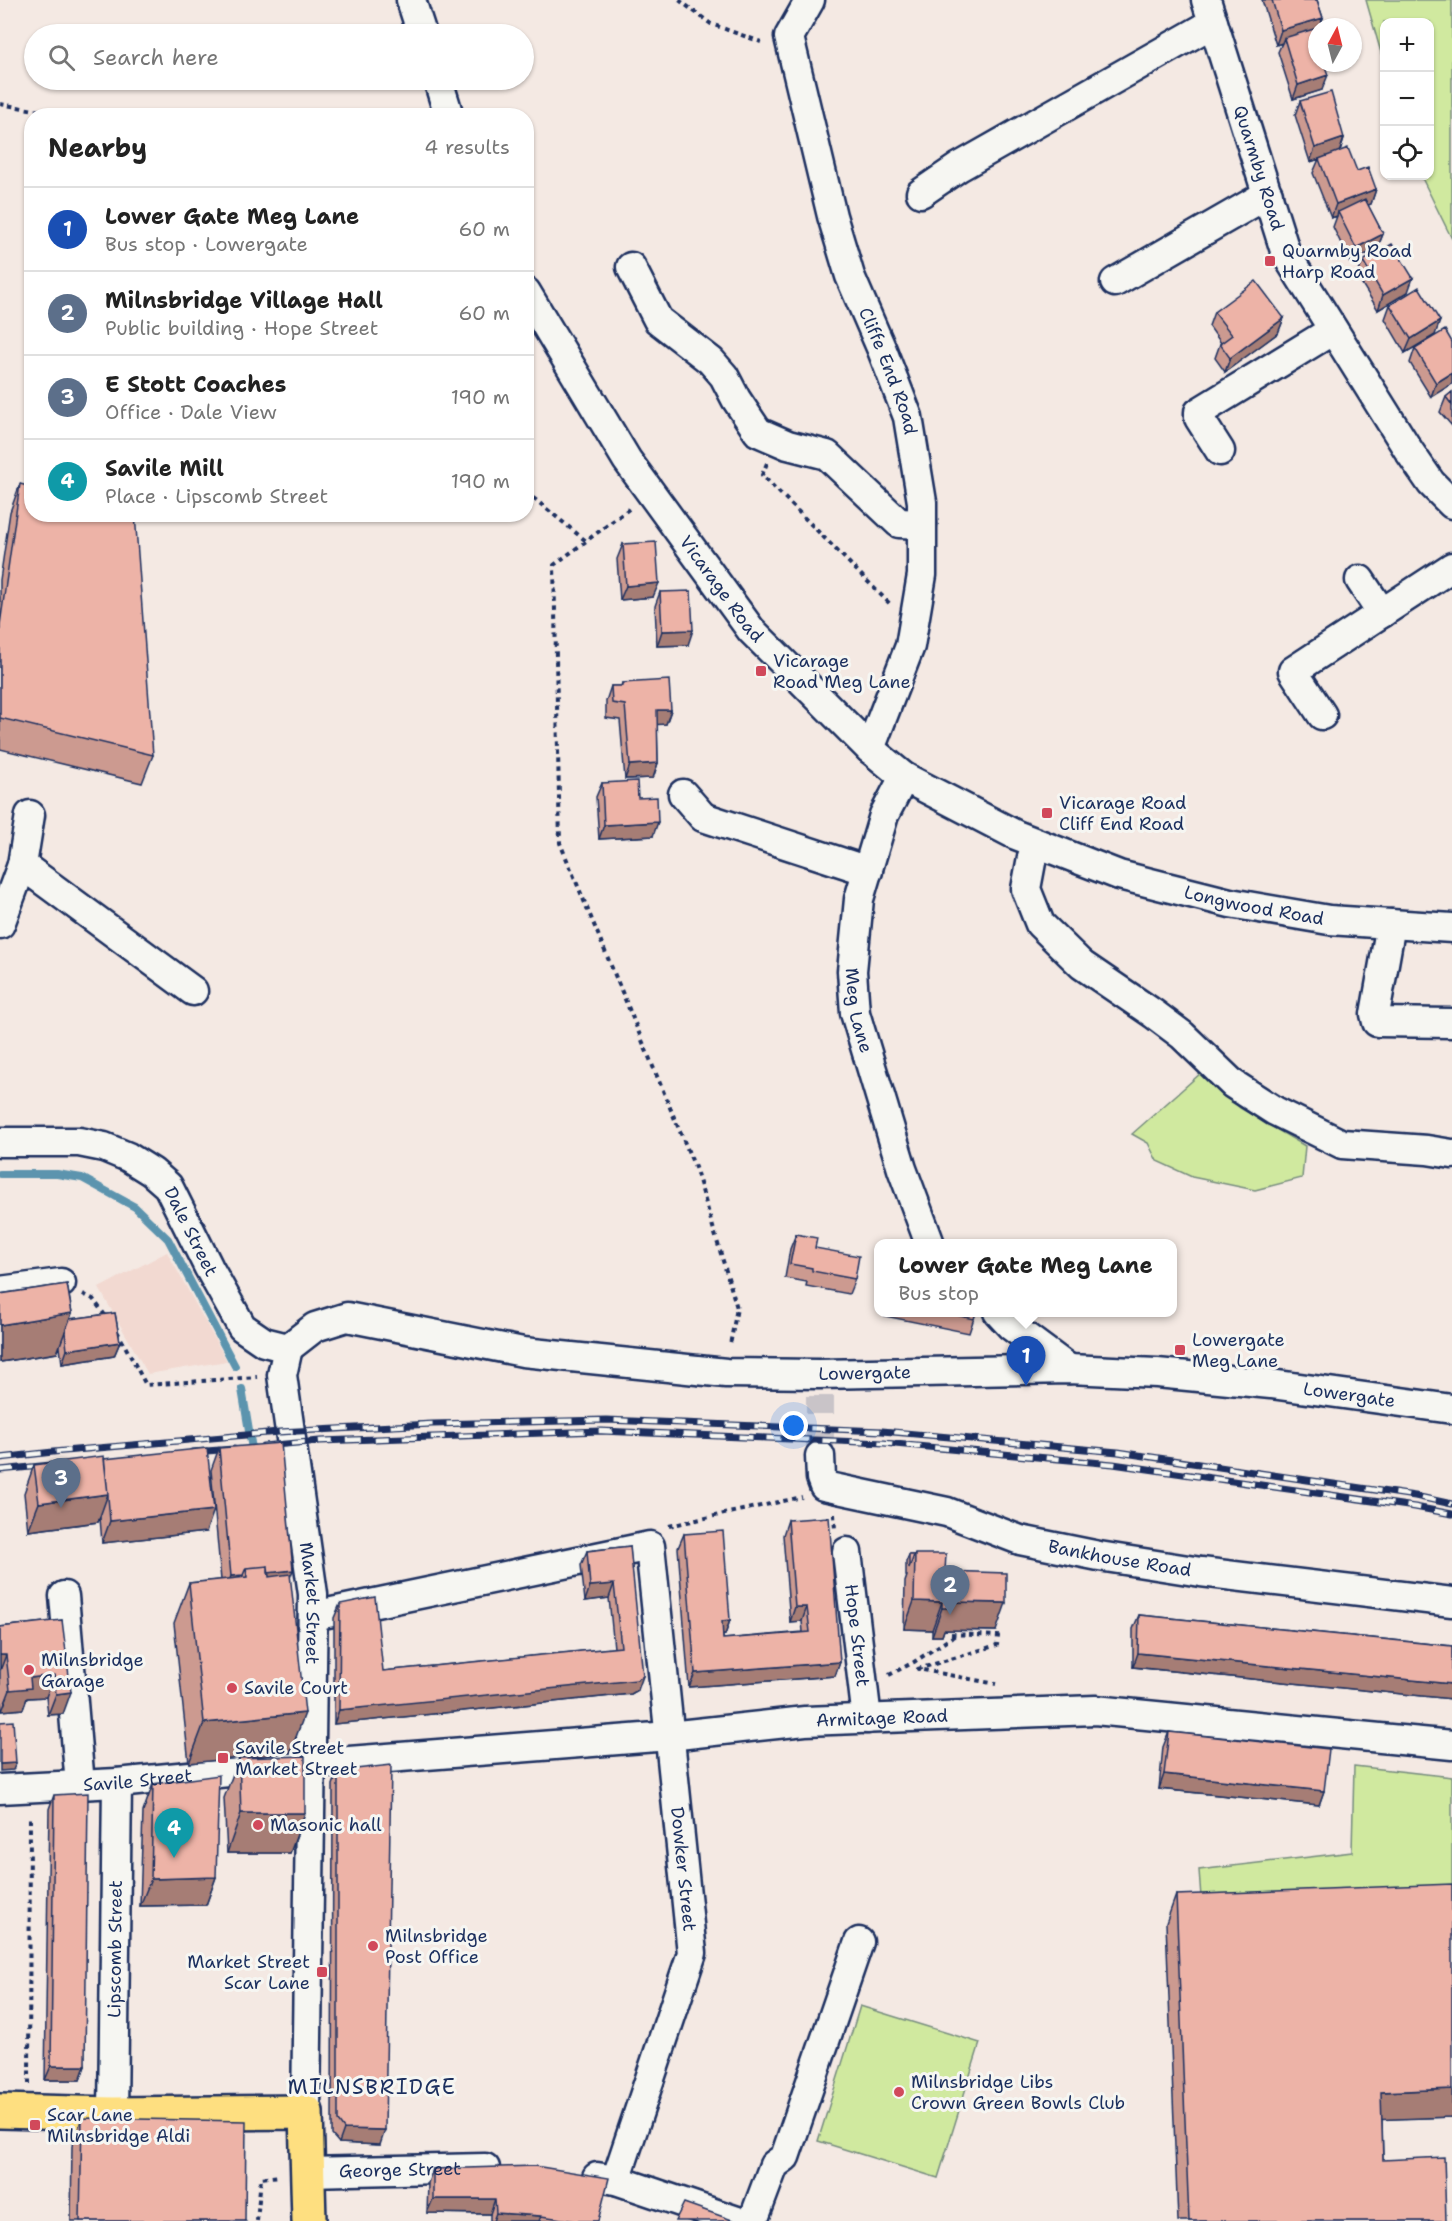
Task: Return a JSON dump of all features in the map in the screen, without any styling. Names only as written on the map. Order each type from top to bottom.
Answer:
[{"type":"main road","points":[[14,2112],[113,2114],[306,2112]]},
{"type":"main road","name":"Market Street","points":[[306,2112],[309,2221]]},
{"type":"street","points":[[411,0],[419,24]]},
{"type":"street","name":"Cliffe End Road","points":[[810,0],[789,37],[832,216],[850,276],[908,417],[922,502],[922,575],[910,646],[870,749]]},
{"type":"street","points":[[921,193],[1210,11]]},
{"type":"street","name":"Quarmby Road","points":[[1210,11],[1286,254],[1414,459],[1431,483],[1452,504]]},
{"type":"street","points":[[441,90],[447,108]]},
{"type":"street","points":[[1114,282],[1268,194]]},
{"type":"street","points":[[631,267],[658,320],[711,361],[724,376],[758,432],[776,440],[827,455],[899,523],[922,524]]},
{"type":"street","name":"Vicarage Road","points":[[534,305],[627,460],[751,630],[870,749],[904,777],[1016,835],[1119,875]]},
{"type":"street","points":[[1220,451],[1199,418],[1199,412],[1332,330]]},
{"type":"street","points":[[1322,715],[1293,671],[1452,567]]},
{"type":"street","points":[[1360,580],[1382,613]]},
{"type":"street","name":"Meg Lane","points":[[904,777],[884,815],[860,899],[852,971],[855,1013],[902,1169],[928,1239]]},
{"type":"street","points":[[682,794],[703,817],[868,871]]},
{"type":"street","points":[[0,924],[22,865],[30,815]]},
{"type":"street","points":[[1038,844],[1032,857],[1026,889],[1040,924],[1082,965],[1182,1035],[1233,1084],[1275,1111],[1342,1144],[1452,1154]]},
{"type":"street","points":[[22,865],[193,991]]},
{"type":"street","name":"Longwood Road","points":[[1119,875],[1230,903],[1329,920],[1452,928]]},
{"type":"street","points":[[1391,924],[1375,1014],[1377,1022],[1452,1023]]},
{"type":"street","name":"Dale Street","points":[[0,1142],[79,1142],[112,1150],[152,1172],[168,1186],[242,1327],[264,1342],[285,1362]]},
{"type":"street","points":[[0,1291],[61,1283]]},
{"type":"street","name":"Lowergate","points":[[285,1362],[315,1327],[347,1317],[522,1352],[820,1385],[1069,1369],[1157,1373],[1259,1383],[1452,1409]]},
{"type":"street","points":[[1003,1317],[1011,1326],[1069,1369]]},
{"type":"street","name":"Market Street","points":[[285,1362],[313,1594],[306,2112]]},
{"type":"street","points":[[820,1456],[821,1478],[824,1486],[833,1489]]},
{"type":"street","name":"Bankhouse Road","points":[[833,1489],[947,1512],[1020,1540],[1099,1556],[1201,1572],[1452,1602]]},
{"type":"street","name":"Dowker Street","points":[[313,1616],[650,1546],[692,1953],[616,2180]]},
{"type":"street","name":"Hope Street","points":[[847,1552],[867,1719]]},
{"type":"street","points":[[64,1596],[80,1785]]},
{"type":"street","name":"Armitage Road","points":[[311,1764],[669,1736],[805,1721],[1095,1710],[1452,1745]]},
{"type":"street","name":"Savile Street","points":[[0,1789],[117,1783],[311,1764]]},
{"type":"street","name":"Lipscomb Street","points":[[113,2114],[117,1783]]},
{"type":"street","points":[[753,2221],[774,2165],[785,2157],[859,1942]]},
{"type":"street","name":"George Street","points":[[308,2172],[510,2167]]},
{"type":"street","points":[[569,2172],[616,2180],[737,2221]]},
{"type":"path","points":[[679,0],[711,24],[761,42]]},
{"type":"path","points":[[0,104],[24,108]]},
{"type":"path","points":[[776,440],[762,475],[913,628]]},
{"type":"path","points":[[651,492],[554,565],[560,843],[696,1170],[737,1308],[726,1373]]},
{"type":"path","points":[[534,499],[586,541]]},
{"type":"path","points":[[61,1283],[93,1299],[120,1336],[146,1385],[285,1362]]},
{"type":"path","points":[[833,1489],[836,1541],[847,1552]]},
{"type":"path","points":[[918,1669],[997,1645],[998,1636],[951,1634]]},
{"type":"path","points":[[862,1684],[877,1681],[957,1634]]},
{"type":"path","points":[[918,1669],[919,1658]]},
{"type":"path","points":[[918,1669],[1001,1685],[1004,1714]]},
{"type":"path","points":[[14,2112],[31,1787]]},
{"type":"path","points":[[257,2221],[261,2178],[308,2172]]},
{"type":"shaded area","points":[[167,1252],[227,1361],[148,1374],[99,1288]]},
{"type":"green space","points":[[1366,0],[1452,0],[1452,239],[1423,180],[1434,180],[1434,18],[1380,18],[1380,49]]},
{"type":"green space","points":[[1201,1073],[1240,1108],[1305,1146],[1302,1178],[1255,1190],[1192,1177],[1157,1161],[1148,1143],[1132,1134]]},
{"type":"green space","points":[[1354,1766],[1452,1777],[1452,1898],[1201,1897],[1199,1870],[1352,1852]]},
{"type":"green space","name":"Milnsbridge Libs Crown Green Bowls Club","points":[[860,2006],[980,2043],[938,2178],[818,2141]]},
{"type":"building","points":[[1272,0],[1317,0],[1323,18],[1308,18],[1308,22],[1281,30]]},
{"type":"building","points":[[1308,31],[1308,72],[1327,72],[1328,75],[1298,85],[1284,38]]},
{"type":"building","points":[[1331,92],[1344,138],[1315,148],[1300,101]]},
{"type":"building","points":[[1348,148],[1357,171],[1368,167],[1376,189],[1336,204],[1319,159]]},
{"type":"building","points":[[1365,199],[1383,234],[1356,248],[1338,212]]},
{"type":"building","points":[[1392,244],[1413,278],[1383,295],[1363,261]]},
{"type":"building","points":[[1256,281],[1284,318],[1230,358],[1220,344],[1232,335],[1214,312]]},
{"type":"building","points":[[1419,287],[1440,321],[1411,339],[1390,305]]},
{"type":"building","points":[[1445,330],[1452,342],[1452,373],[1436,383],[1415,348]]},
{"type":"building","points":[[1452,392],[1452,405],[1446,397]]},
{"type":"building","points":[[20,484],[24,485],[24,522],[136,522],[153,755],[0,718],[0,625]]},
{"type":"building","points":[[656,542],[659,583],[626,586],[623,544]]},
{"type":"building","points":[[691,591],[693,630],[662,631],[660,592]]},
{"type":"building","points":[[669,680],[671,710],[657,710],[658,763],[630,765],[625,705],[612,703],[611,686],[622,686],[622,683]]},
{"type":"building","points":[[637,781],[638,798],[657,797],[658,822],[604,825],[602,783]]},
{"type":"building","points":[[796,1234],[817,1238],[815,1248],[859,1256],[855,1279],[812,1271],[812,1268],[790,1264]]},
{"type":"building","points":[[67,1284],[72,1313],[0,1325],[0,1294]]},
{"type":"building","points":[[115,1313],[120,1342],[67,1350],[65,1332],[70,1319]]},
{"type":"building","points":[[281,1443],[293,1570],[268,1573],[268,1566],[246,1568],[243,1575],[231,1576],[219,1448]]},
{"type":"building","points":[[207,1448],[214,1510],[110,1521],[104,1459]]},
{"type":"building","points":[[104,1456],[108,1494],[39,1503],[34,1465]]},
{"type":"building","points":[[829,1517],[840,1662],[695,1673],[684,1534],[723,1531],[730,1620],[722,1621],[723,1639],[810,1632],[807,1607],[795,1607],[788,1520]]},
{"type":"building","points":[[630,1546],[643,1676],[637,1680],[339,1710],[340,1604],[375,1597],[383,1671],[621,1647],[614,1584],[590,1586],[587,1551]]},
{"type":"building","points":[[915,1554],[946,1554],[945,1571],[1006,1573],[1006,1603],[952,1602],[952,1608],[942,1608],[942,1602],[914,1601]]},
{"type":"building","points":[[909,1555],[914,1555],[909,1569]]},
{"type":"building","points":[[268,1566],[269,1577],[290,1574],[305,1713],[204,1723],[189,1583],[247,1577],[246,1568]]},
{"type":"building","points":[[1139,1615],[1452,1646],[1452,1684],[1138,1653]]},
{"type":"building","points":[[62,1620],[71,1692],[56,1694],[54,1675],[30,1678],[31,1688],[10,1690],[6,1655],[0,1655],[0,1627]]},
{"type":"building","points":[[13,1721],[16,1763],[0,1764],[0,1722]]},
{"type":"building","points":[[1169,1732],[1329,1749],[1324,1791],[1164,1774]]},
{"type":"building","points":[[305,1756],[305,1813],[241,1813],[239,1758]]},
{"type":"building","points":[[391,1765],[385,2130],[344,2129],[338,2121],[338,1771]]},
{"type":"building","points":[[219,1775],[216,1877],[151,1879],[153,1784]]},
{"type":"building","points":[[88,1793],[85,2066],[51,2066],[54,1795]]},
{"type":"building","points":[[1452,1884],[1452,2089],[1381,2092],[1383,2160],[1444,2157],[1446,2221],[1189,2221],[1176,1895]]},
{"type":"building","points":[[82,2118],[246,2121],[245,2221],[80,2221]]},
{"type":"building","points":[[535,2166],[609,2178],[598,2221],[496,2213],[495,2199],[433,2199],[433,2169]]},
{"type":"building","points":[[684,2203],[735,2221],[675,2221]]},
{"type":"waterway","points":[[0,1174],[57,1174],[82,1178],[135,1207],[168,1239],[235,1366]]},
{"type":"waterway","points":[[242,1389],[253,1455]]},
{"type":"tunnel","points":[[820,1396],[820,1456]]},
{"type":"railway","points":[[0,1458],[279,1432],[432,1424],[606,1420],[882,1431],[1118,1452],[1415,1496],[1452,1504]]},
{"type":"railway","points":[[263,1446],[320,1441],[601,1431],[884,1443],[1113,1464],[1452,1514]]},
{"type":"railway","points":[[192,1452],[234,1449]]},
{"type":"railway","points":[[0,1470],[51,1465]]},
{"type":"place","name":"Quarmby Road Harp Road","points":[[1270,261]]},
{"type":"place","name":"Vicarage Road Meg Lane","points":[[761,671]]},
{"type":"place","name":"Vicarage Road Cliff End Road","points":[[1047,813]]},
{"type":"place","name":"Lowergate Meg Lane","points":[[1180,1350]]},
{"type":"place","name":"Lower Gate Meg Lane","points":[[1026,1386]]},
{"type":"place","name":"E Stott Coaches","points":[[61,1508]]},
{"type":"place","name":"Milnsbridge Village Hall","points":[[950,1615]]},
{"type":"place","name":"Milnsbridge Garage","points":[[29,1670]]},
{"type":"place","name":"Savile Court","points":[[232,1688]]},
{"type":"place","name":"Savile Street Market Street","points":[[223,1758]]},
{"type":"place","name":"Masonic hall","points":[[258,1825]]},
{"type":"place","name":"Savile Mill","points":[[174,1858]]},
{"type":"place","name":"Milnsbridge Post Office","points":[[373,1946]]},
{"type":"place","name":"Market Street Scar Lane","points":[[322,1972]]},
{"type":"place","name":"Milnsbridge Libs Crown Green Bowls Club","points":[[899,2092]]},
{"type":"place","name":"Scar Lane Milnsbridge Aldi","points":[[35,2125]]},
{"type":"district","name":"MILNSBRIDGE","points":[[372,2087]]}]
